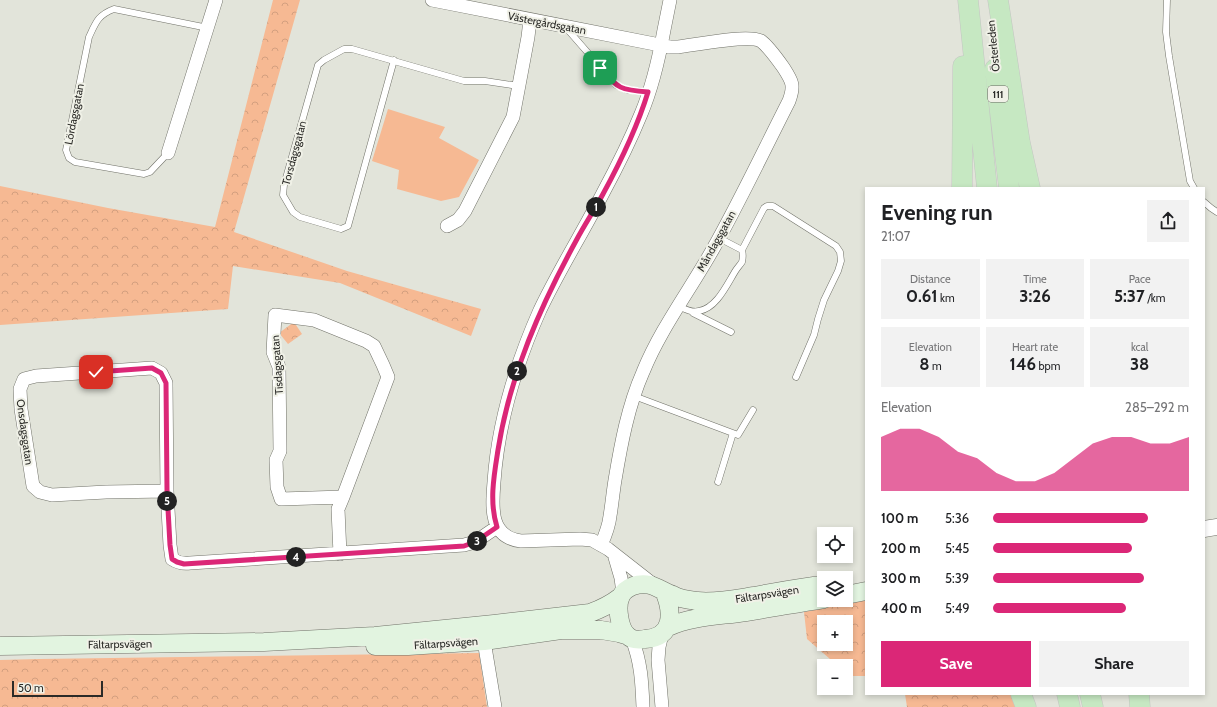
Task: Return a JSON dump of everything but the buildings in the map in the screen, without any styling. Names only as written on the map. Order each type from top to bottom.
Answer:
[{"type":"main road","points":[[962,187],[964,0]]},
{"type":"main road","name":"Österleden","points":[[968,0],[987,187]]},
{"type":"main road","name":"Österleden","points":[[989,0],[992,43],[1009,187]]},
{"type":"main road","points":[[998,0],[1020,143],[1030,187]]},
{"type":"main road","points":[[853,585],[865,584]]},
{"type":"main road","points":[[639,585],[660,589],[667,598],[670,610],[670,621],[665,631],[657,637],[647,639],[629,637],[623,630],[620,619],[619,606],[622,595],[633,586],[639,585]]},
{"type":"main road","name":"Fältarpsvägen","points":[[660,589],[683,599],[709,602],[817,587]]},
{"type":"main road","points":[[853,594],[865,591]]},
{"type":"main road","name":"Fältarpsvägen","points":[[0,646],[264,642],[375,636],[590,613],[611,604],[622,595]]},
{"type":"main road","name":"Fältarpsvägen","points":[[665,631],[676,623],[698,618],[747,612],[817,600]]},
{"type":"main road","name":"Fältarpsvägen","points":[[264,642],[364,646],[408,646],[484,640],[561,630],[601,630],[620,632],[629,637]]},
{"type":"main road","points":[[1021,695],[1026,707]]},
{"type":"main road","points":[[1067,695],[1070,707]]},
{"type":"main road","points":[[1090,695],[1093,707]]},
{"type":"main road","points":[[1139,695],[1140,707]]},
{"type":"street","name":"Lördagsgatan","points":[[168,152],[216,0]]},
{"type":"street","name":"Västergårdsgatan","points":[[432,0],[446,1],[530,20],[661,46]]},
{"type":"street","points":[[660,589],[614,554],[592,540],[521,541],[506,537],[497,527],[492,500],[495,470],[503,422],[523,353],[540,310],[603,194],[642,112],[661,46],[670,0]]},
{"type":"street","points":[[447,226],[458,220],[465,211],[513,117],[530,20]]},
{"type":"street","name":"Måndagsgatan","points":[[601,545],[610,516],[619,457],[634,396],[643,372],[656,343],[713,250],[789,101],[792,91],[791,80],[779,62],[761,42],[746,39],[678,47],[661,46]]},
{"type":"street","name":"Tisdagsgatan","points":[[340,554],[338,509],[388,377],[384,365],[374,346],[366,341],[314,320],[274,315],[273,352],[279,367],[280,452],[276,460],[276,467],[277,487],[281,499],[342,497]]},
{"type":"street","name":"Onsdagsgatan","points":[[167,491],[52,495],[40,492],[33,486],[21,409],[20,389],[24,379],[36,376],[152,368],[161,373],[166,383],[167,491],[171,554],[172,559],[177,562],[184,564],[464,546],[475,542],[497,527]]},
{"type":"street","points":[[1205,529],[1217,527]]},
{"type":"street","points":[[614,554],[621,578],[622,595]]},
{"type":"street","points":[[495,707],[484,640],[493,630],[513,622]]},
{"type":"street","points":[[662,707],[658,654],[665,631]]},
{"type":"street","points":[[629,637],[638,656],[641,673],[643,707]]},
{"type":"lane","points":[[1167,0],[1166,32],[1169,56],[1190,181],[1193,187]]},
{"type":"lane","name":"Lördagsgatan","points":[[168,152],[150,172],[144,174],[75,162],[69,158],[66,150],[89,37],[96,22],[107,12],[114,9],[208,28]]},
{"type":"lane","points":[[564,26],[616,85],[628,90],[648,92]]},
{"type":"lane","name":"Torsdagsgatan","points":[[394,60],[348,226],[341,229],[300,217],[293,212],[284,194],[284,185],[318,65],[324,60],[344,49],[352,49],[394,60],[464,81],[485,81],[519,86]]},
{"type":"lane","points":[[1205,203],[1217,212]]},
{"type":"lane","points":[[692,312],[704,310],[712,305],[721,295],[741,263],[743,256],[742,250],[764,208],[767,206],[773,206],[836,246],[840,252],[841,261],[838,271],[824,300],[814,335],[796,377]]},
{"type":"lane","points":[[719,238],[742,250]]},
{"type":"lane","points":[[678,306],[731,332]]},
{"type":"lane","points":[[634,396],[738,434],[753,410]]},
{"type":"lane","points":[[718,482],[733,433]]},
{"type":"green space","points":[[273,0],[300,0],[234,232],[347,271],[481,309],[471,336],[340,283],[233,266],[228,309],[0,325],[0,186],[108,208],[215,227]]},
{"type":"green space","points":[[388,109],[445,127],[439,138],[479,160],[459,197],[441,201],[397,189],[399,170],[372,161]]},
{"type":"green space","points":[[294,322],[302,334],[288,344],[279,333]]},
{"type":"green space","points":[[865,600],[865,676],[853,676],[853,659],[830,659],[821,651],[853,651],[853,615],[817,615],[817,648],[807,639],[804,612],[830,607],[853,607],[853,603]]},
{"type":"green space","points":[[479,653],[487,707],[0,707],[0,660]]},
{"type":"green space","points":[[905,695],[1014,695],[1019,707],[907,707]]},
{"type":"route","points":[[96,372],[152,368],[161,373],[166,383],[167,491],[170,545],[172,559],[177,562],[184,564],[464,546],[487,535],[497,527],[492,500],[495,470],[503,422],[510,393],[523,353],[540,310],[603,194],[629,142],[642,112],[648,92],[621,88],[610,80],[600,68]]}]
